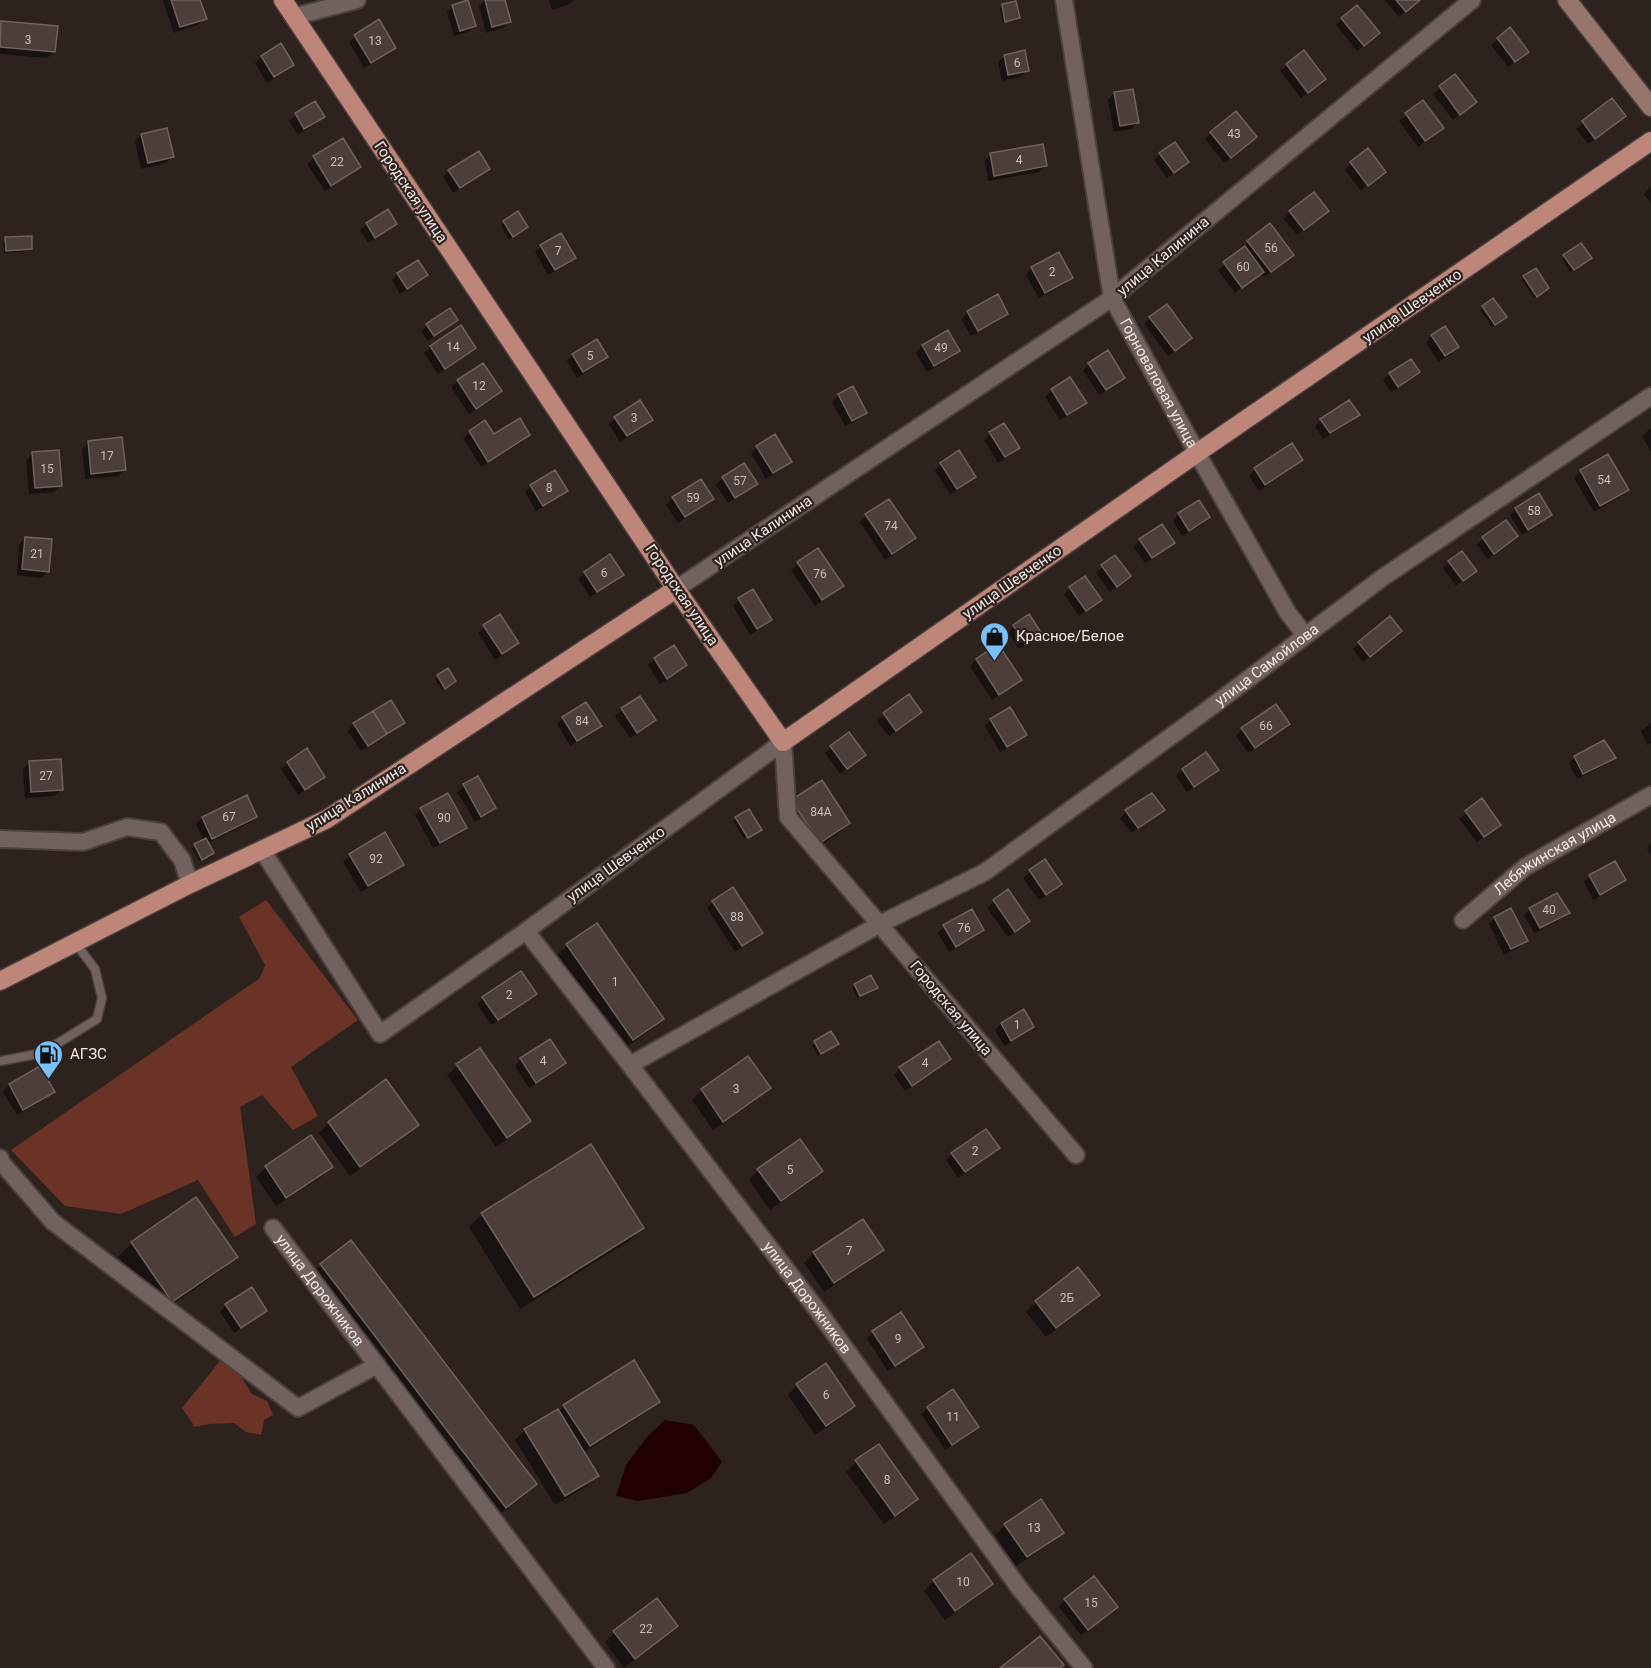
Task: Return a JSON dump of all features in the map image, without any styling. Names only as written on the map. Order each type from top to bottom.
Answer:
[{"type":"main road","name":"Городская улица","points":[[283,0],[676,589],[783,742]]},
{"type":"main road","name":"улица Шевченко","points":[[783,742],[1197,453],[1651,141]]},
{"type":"main road","name":"улица Калинина","points":[[0,981],[190,884],[327,819],[676,589]]},
{"type":"street","points":[[293,16],[357,0]]},
{"type":"street","name":"Горноваловая улица","points":[[1064,0],[1112,298],[1288,613],[1305,635]]},
{"type":"street","name":"улица Калинина","points":[[676,589],[1112,298],[1472,0]]},
{"type":"street","points":[[1567,0],[1651,107]]},
{"type":"street","name":"улица Самойлова","points":[[630,1065],[880,924],[985,872],[1207,710],[1382,578],[1651,396]]},
{"type":"street","name":"Городская улица","points":[[783,742],[788,817],[1076,1155]]},
{"type":"street","name":"улица Шевченко","points":[[262,850],[380,1034],[526,931],[783,742]]},
{"type":"street","name":"Лебяжинская улица","points":[[1463,920],[1525,867],[1651,795]]},
{"type":"street","points":[[0,839],[83,842],[127,827],[161,832],[182,860],[190,884]]},
{"type":"street","name":"улица Дорожников","points":[[526,931],[818,1311],[1020,1589],[1084,1668]]},
{"type":"street","points":[[0,1158],[53,1222],[298,1408],[377,1365]]},
{"type":"street","name":"улица Дорожников","points":[[273,1228],[606,1668]]},
{"type":"lane","points":[[0,1061],[42,1053],[97,1019],[102,998],[95,969],[76,944]]},
{"type":"shaded area","points":[[266,900],[358,1020],[291,1067],[318,1116],[293,1130],[262,1095],[240,1107],[256,1224],[235,1237],[198,1180],[121,1214],[65,1206],[11,1150],[260,978],[265,965],[239,917]]},
{"type":"shaded area","points":[[220,1361],[236,1369],[252,1394],[267,1401],[273,1415],[264,1420],[261,1435],[246,1432],[234,1423],[195,1427],[182,1408]]},
{"type":"shaded area","points":[[665,1420],[694,1425],[722,1462],[711,1478],[687,1493],[638,1501],[616,1496],[626,1465],[647,1437]]},
{"type":"building","points":[[171,0],[200,0],[207,19],[180,27]]},
{"type":"building","points":[[468,0],[476,26],[460,31],[452,5]]},
{"type":"building","points":[[485,0],[505,0],[511,22],[492,27]]},
{"type":"building","points":[[1396,0],[1420,0],[1406,12]]},
{"type":"building","points":[[1016,1],[1020,18],[1005,22],[1002,4]]},
{"type":"building","points":[[1357,5],[1380,33],[1364,46],[1341,18]]},
{"type":"building","points":[[379,19],[396,48],[371,63],[354,35]]},
{"type":"building","points":[[1,21],[58,26],[55,52],[0,47]]},
{"type":"building","points":[[1510,27],[1529,52],[1515,62],[1497,38]]},
{"type":"building","points":[[281,43],[294,65],[274,77],[261,56]]},
{"type":"building","points":[[1025,50],[1029,71],[1008,75],[1004,55]]},
{"type":"building","points":[[1304,50],[1326,79],[1308,93],[1286,64]]},
{"type":"building","points":[[1455,74],[1477,102],[1460,115],[1439,86]]},
{"type":"building","points":[[1133,89],[1139,123],[1120,126],[1114,92]]},
{"type":"building","points":[[1612,98],[1626,116],[1595,139],[1582,121]]},
{"type":"building","points":[[1423,100],[1444,128],[1425,141],[1405,113]]},
{"type":"building","points":[[315,101],[325,117],[304,129],[295,113]]},
{"type":"building","points":[[1236,111],[1257,137],[1231,158],[1210,132]]},
{"type":"building","points":[[167,128],[174,157],[148,163],[141,134]]},
{"type":"building","points":[[343,138],[361,167],[331,186],[313,156]]},
{"type":"building","points":[[1175,142],[1189,162],[1174,173],[1159,153]]},
{"type":"building","points":[[1043,144],[1047,166],[994,176],[990,153]]},
{"type":"building","points":[[1368,148],[1386,172],[1368,186],[1350,162]]},
{"type":"building","points":[[479,151],[490,169],[460,188],[448,170]]},
{"type":"building","points":[[1314,192],[1329,211],[1304,230],[1289,211]]},
{"type":"building","points":[[388,209],[397,224],[375,238],[366,223]]},
{"type":"building","points":[[518,211],[528,227],[513,237],[503,221]]},
{"type":"building","points":[[1270,223],[1294,255],[1271,272],[1247,241]]},
{"type":"building","points":[[561,233],[576,258],[555,270],[540,245]]},
{"type":"building","points":[[32,236],[32,249],[6,251],[5,237]]},
{"type":"building","points":[[1581,243],[1592,258],[1574,270],[1563,255]]},
{"type":"building","points":[[1245,246],[1264,272],[1242,288],[1223,262]]},
{"type":"building","points":[[1059,252],[1073,278],[1045,293],[1031,267]]},
{"type":"building","points":[[418,260],[428,275],[407,289],[397,273]]},
{"type":"building","points":[[1536,268],[1549,288],[1537,297],[1523,276]]},
{"type":"building","points":[[998,294],[1008,314],[978,331],[967,311]]},
{"type":"building","points":[[1493,298],[1507,317],[1495,325],[1482,306]]},
{"type":"building","points":[[1167,304],[1192,338],[1175,351],[1149,317]]},
{"type":"building","points":[[450,308],[458,320],[434,336],[426,324]]},
{"type":"building","points":[[461,325],[476,348],[445,369],[430,346]]},
{"type":"building","points":[[1445,326],[1459,347],[1445,356],[1431,335]]},
{"type":"building","points":[[948,330],[960,351],[934,366],[922,345]]},
{"type":"building","points":[[597,339],[608,357],[583,372],[572,354]]},
{"type":"building","points":[[1108,350],[1125,378],[1106,390],[1088,363]]},
{"type":"building","points":[[1411,359],[1420,372],[1398,387],[1389,373]]},
{"type":"building","points":[[483,363],[502,391],[476,409],[457,380]]},
{"type":"building","points":[[1070,377],[1087,403],[1067,415],[1051,389]]},
{"type":"building","points":[[853,386],[867,413],[852,421],[838,394]]},
{"type":"building","points":[[640,400],[653,420],[627,436],[614,417]]},
{"type":"building","points":[[1349,400],[1360,415],[1330,433],[1320,419]]},
{"type":"building","points":[[520,418],[530,435],[488,462],[469,431],[485,420],[494,434]]},
{"type":"building","points":[[1004,423],[1020,448],[1005,457],[989,432]]},
{"type":"building","points":[[775,434],[792,462],[773,473],[756,446]]},
{"type":"building","points":[[122,437],[126,470],[91,474],[88,441]]},
{"type":"building","points":[[1292,443],[1303,460],[1265,485],[1254,468]]},
{"type":"building","points":[[59,450],[62,486],[35,488],[32,452]]},
{"type":"building","points":[[959,450],[976,477],[957,489],[940,463]]},
{"type":"building","points":[[1608,454],[1629,490],[1600,506],[1580,470]]},
{"type":"building","points":[[744,463],[758,484],[735,498],[722,477]]},
{"type":"building","points":[[555,470],[568,491],[543,506],[530,485]]},
{"type":"building","points":[[701,479],[714,499],[685,517],[672,497]]},
{"type":"building","points":[[1539,493],[1552,515],[1528,530],[1515,508]]},
{"type":"building","points":[[889,499],[916,538],[892,554],[865,514]]},
{"type":"building","points":[[1199,500],[1210,517],[1189,531],[1178,513]]},
{"type":"building","points":[[1506,520],[1518,536],[1494,554],[1482,537]]},
{"type":"building","points":[[1162,524],[1175,543],[1152,558],[1139,539]]},
{"type":"building","points":[[25,537],[52,539],[49,572],[22,569]]},
{"type":"building","points":[[818,548],[844,586],[822,600],[797,562]]},
{"type":"building","points":[[1462,551],[1477,571],[1463,581],[1448,561]]},
{"type":"building","points":[[610,554],[624,575],[597,592],[584,572]]},
{"type":"building","points":[[1115,555],[1131,576],[1117,587],[1101,565]]},
{"type":"building","points":[[1085,576],[1102,600],[1086,611],[1069,587]]},
{"type":"building","points":[[753,589],[772,620],[757,629],[738,598]]},
{"type":"building","points":[[500,614],[519,643],[502,654],[483,625]]},
{"type":"building","points":[[1029,614],[1042,634],[1025,644],[1013,625]]},
{"type":"building","points":[[1390,616],[1402,631],[1370,657],[1358,642]]},
{"type":"building","points":[[998,644],[1022,680],[999,695],[976,659]]},
{"type":"building","points":[[674,645],[687,665],[667,679],[654,658]]},
{"type":"building","points":[[448,668],[456,681],[445,689],[437,675]]},
{"type":"building","points":[[909,694],[922,712],[896,731],[883,713]]},
{"type":"building","points":[[640,696],[656,720],[637,733],[621,708]]},
{"type":"building","points":[[391,700],[405,723],[387,734],[373,711]]},
{"type":"building","points":[[586,702],[602,726],[577,741],[562,717]]},
{"type":"building","points":[[1276,704],[1290,724],[1255,748],[1241,728]]},
{"type":"building","points":[[1010,707],[1027,735],[1007,747],[990,719]]},
{"type":"building","points":[[373,711],[387,734],[368,746],[353,723]]},
{"type":"building","points":[[849,732],[866,755],[847,769],[830,746]]},
{"type":"building","points":[[1604,740],[1616,758],[1583,774],[1574,756]]},
{"type":"building","points":[[307,748],[325,777],[305,790],[287,762]]},
{"type":"building","points":[[1206,752],[1219,770],[1194,787],[1182,769]]},
{"type":"building","points":[[61,759],[63,790],[31,792],[29,761]]},
{"type":"building","points":[[478,776],[496,808],[481,817],[463,784]]},
{"type":"building","points":[[822,780],[850,823],[820,843],[791,800]]},
{"type":"building","points":[[448,793],[467,828],[440,843],[420,808]]},
{"type":"building","points":[[1152,793],[1165,810],[1138,828],[1125,810]]},
{"type":"building","points":[[247,795],[257,817],[212,839],[202,817]]},
{"type":"building","points":[[1482,798],[1501,825],[1484,837],[1465,811]]},
{"type":"building","points":[[749,809],[762,830],[748,838],[735,817]]},
{"type":"building","points":[[385,832],[404,865],[368,886],[349,854]]},
{"type":"building","points":[[206,838],[214,853],[202,860],[194,844]]},
{"type":"building","points":[[1045,859],[1062,884],[1046,895],[1029,870]]},
{"type":"building","points":[[1615,861],[1626,880],[1600,895],[1589,875]]},
{"type":"building","points":[[733,887],[763,933],[742,946],[712,901]]},
{"type":"building","points":[[1008,889],[1030,921],[1015,932],[993,900]]},
{"type":"building","points":[[1557,893],[1570,913],[1540,928],[1529,908]]},
{"type":"building","points":[[1511,908],[1528,941],[1511,949],[1494,917]]},
{"type":"building","points":[[972,909],[984,930],[956,947],[943,925]]},
{"type":"building","points":[[597,923],[664,1019],[633,1040],[566,944]]},
{"type":"building","points":[[521,971],[537,994],[498,1020],[482,997]]},
{"type":"building","points":[[871,975],[878,988],[860,996],[854,984]]},
{"type":"building","points":[[1024,1009],[1034,1027],[1011,1041],[1001,1023]]},
{"type":"building","points":[[831,1031],[839,1044],[821,1054],[814,1041]]},
{"type":"building","points":[[550,1039],[566,1063],[536,1083],[520,1058]]},
{"type":"building","points":[[939,1041],[951,1059],[912,1086],[899,1067]]},
{"type":"building","points":[[480,1048],[531,1121],[507,1138],[456,1064]]},
{"type":"building","points":[[748,1056],[771,1088],[723,1122],[701,1089]]},
{"type":"building","points":[[40,1066],[55,1092],[23,1110],[9,1084]]},
{"type":"building","points":[[386,1079],[419,1125],[360,1167],[328,1122]]},
{"type":"building","points":[[986,1129],[1000,1148],[965,1172],[951,1153]]},
{"type":"building","points":[[311,1135],[333,1167],[286,1198],[265,1166]]},
{"type":"building","points":[[800,1139],[823,1171],[781,1201],[757,1169]]},
{"type":"building","points":[[591,1144],[644,1228],[534,1297],[481,1213]]},
{"type":"building","points":[[196,1197],[238,1257],[172,1302],[131,1242]]},
{"type":"building","points":[[863,1219],[884,1250],[834,1283],[813,1252]]},
{"type":"building","points":[[351,1240],[537,1484],[506,1508],[320,1264]]},
{"type":"building","points":[[1078,1267],[1100,1295],[1056,1328],[1035,1301]]},
{"type":"building","points":[[252,1287],[267,1311],[241,1328],[225,1304]]},
{"type":"building","points":[[901,1312],[924,1347],[895,1366],[872,1331]]},
{"type":"building","points":[[634,1360],[660,1402],[590,1446],[563,1405]]},
{"type":"building","points":[[826,1363],[855,1406],[826,1426],[796,1384]]},
{"type":"building","points":[[953,1389],[979,1427],[952,1445],[927,1407]]},
{"type":"building","points":[[558,1409],[599,1476],[565,1496],[524,1429]]},
{"type":"building","points":[[879,1444],[918,1499],[895,1516],[855,1460]]},
{"type":"building","points":[[1041,1499],[1064,1533],[1027,1557],[1004,1524]]},
{"type":"building","points":[[971,1553],[993,1584],[955,1611],[933,1580]]},
{"type":"building","points":[[1094,1576],[1118,1607],[1088,1630],[1064,1599]]},
{"type":"building","points":[[657,1598],[678,1626],[635,1659],[613,1631]]},
{"type":"building","points":[[1040,1636],[1064,1665],[1060,1668],[1000,1668]]},
{"type":"place","name":"Красное/Белое","points":[[995,662]]},
{"type":"place","name":"АГЗС","points":[[49,1080]]}]
